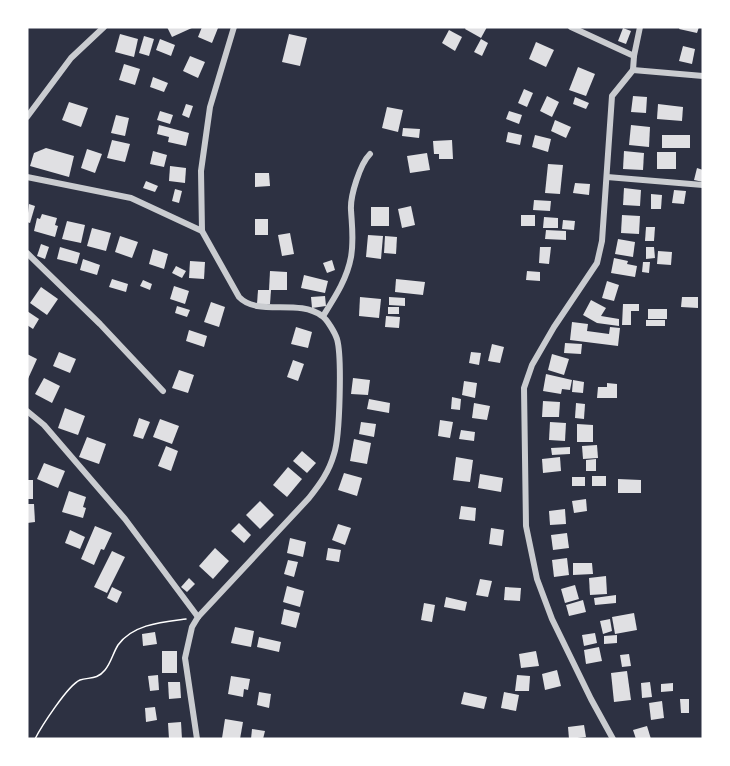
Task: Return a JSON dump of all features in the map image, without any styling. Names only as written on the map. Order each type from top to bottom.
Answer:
[{"type":"street","points":[[27,117],[71,58],[104,27]]},
{"type":"street","points":[[196,739],[185,658],[192,627],[198,617],[309,498],[325,477],[335,453],[340,379],[337,339],[323,316],[303,308],[252,306],[244,302],[202,231],[201,171],[210,107],[234,27]]},
{"type":"street","points":[[571,27],[634,56]]},
{"type":"street","points":[[613,739],[552,619],[537,579],[526,526],[524,388],[532,365],[554,327],[597,264],[602,241],[612,96],[633,70],[640,27]]},
{"type":"street","points":[[633,70],[703,76]]},
{"type":"street","points":[[323,316],[341,288],[351,258],[354,231],[351,209],[363,161],[370,154]]},
{"type":"street","points":[[27,177],[131,198],[202,231]]},
{"type":"street","points":[[607,177],[703,185]]},
{"type":"street","points":[[27,253],[100,324],[163,392]]},
{"type":"street","points":[[27,411],[44,425],[125,519],[198,617]]},
{"type":"path","points":[[35,739],[42,725],[69,690],[79,680],[92,680],[105,670],[120,643],[133,632],[148,626],[198,617]]},
{"type":"building","points":[[167,27],[194,27],[172,37]]},
{"type":"building","points":[[202,27],[218,28],[212,43],[198,37]]},
{"type":"building","points":[[466,27],[487,27],[481,38],[465,29]]},
{"type":"building","points":[[680,27],[699,27],[697,33],[679,29]]},
{"type":"building","points":[[623,28],[631,31],[626,44],[618,41]]},
{"type":"building","points":[[449,30],[462,37],[455,51],[442,43]]},
{"type":"building","points":[[120,34],[138,39],[134,57],[115,52]]},
{"type":"building","points":[[289,34],[307,38],[300,66],[282,62]]},
{"type":"building","points":[[144,36],[154,39],[149,56],[139,53]]},
{"type":"building","points":[[160,39],[175,45],[171,56],[156,50]]},
{"type":"building","points":[[481,39],[488,43],[482,56],[474,52]]},
{"type":"building","points":[[536,42],[554,50],[546,67],[529,59]]},
{"type":"building","points":[[683,46],[695,49],[692,64],[679,61]]},
{"type":"building","points":[[190,56],[205,62],[198,78],[183,71]]},
{"type":"building","points":[[124,64],[140,69],[135,85],[119,80]]},
{"type":"building","points":[[578,67],[595,74],[586,96],[569,90]]},
{"type":"building","points":[[153,77],[168,83],[164,92],[150,87]]},
{"type":"building","points":[[524,89],[533,93],[527,107],[518,103]]},
{"type":"building","points":[[547,96],[559,102],[552,117],[540,111]]},
{"type":"building","points":[[633,96],[647,97],[646,113],[631,112]]},
{"type":"building","points":[[575,97],[589,103],[586,109],[573,104]]},
{"type":"building","points":[[69,102],[88,108],[81,127],[62,120]]},
{"type":"building","points":[[186,104],[193,106],[189,118],[182,115]]},
{"type":"building","points":[[658,104],[683,107],[682,121],[657,119]]},
{"type":"building","points":[[387,107],[403,110],[398,132],[382,128]]},
{"type":"building","points":[[160,111],[173,115],[170,124],[157,120]]},
{"type":"building","points":[[509,111],[522,115],[519,124],[506,119]]},
{"type":"building","points":[[116,115],[129,118],[125,136],[111,133]]},
{"type":"building","points":[[555,120],[571,127],[566,138],[551,131]]},
{"type":"building","points":[[159,125],[189,133],[186,146],[168,142],[169,137],[157,134]]},
{"type":"building","points":[[631,125],[650,127],[649,147],[629,145]]},
{"type":"building","points":[[403,128],[420,129],[419,138],[402,136]]},
{"type":"building","points":[[508,132],[522,135],[520,145],[506,142]]},
{"type":"building","points":[[535,135],[551,139],[548,152],[532,147]]},
{"type":"building","points":[[662,135],[690,135],[690,148],[662,148]]},
{"type":"building","points":[[112,140],[130,144],[125,162],[107,158]]},
{"type":"building","points":[[452,140],[453,159],[439,159],[439,154],[434,154],[433,141]]},
{"type":"building","points":[[46,148],[74,156],[69,177],[30,166],[34,153]]},
{"type":"building","points":[[87,149],[102,154],[95,173],[81,168]]},
{"type":"building","points":[[153,151],[167,155],[164,167],[150,164]]},
{"type":"building","points":[[624,151],[644,153],[643,170],[623,169]]},
{"type":"building","points":[[657,152],[676,152],[676,169],[657,169]]},
{"type":"building","points":[[427,153],[430,170],[410,173],[407,156]]},
{"type":"building","points":[[548,164],[563,165],[560,194],[545,193]]},
{"type":"building","points":[[170,166],[186,168],[185,183],[169,181]]},
{"type":"building","points":[[697,168],[703,170],[703,182],[694,180]]},
{"type":"building","points":[[255,173],[269,173],[270,186],[255,187]]},
{"type":"building","points":[[146,181],[158,186],[155,192],[143,188]]},
{"type":"building","points":[[575,183],[590,184],[589,195],[573,193]]},
{"type":"building","points":[[624,188],[641,190],[640,206],[623,205]]},
{"type":"building","points":[[175,189],[182,191],[179,203],[172,201]]},
{"type":"building","points":[[674,190],[686,191],[684,204],[672,203]]},
{"type":"building","points":[[651,194],[662,195],[661,209],[651,209]]},
{"type":"building","points":[[534,200],[551,201],[550,211],[533,210]]},
{"type":"building","points":[[29,204],[35,206],[30,223],[27,222]]},
{"type":"building","points":[[411,206],[415,225],[402,228],[398,209]]},
{"type":"building","points":[[371,207],[389,207],[389,226],[371,226]]},
{"type":"building","points":[[42,214],[57,218],[55,225],[58,226],[55,237],[34,231],[37,218],[40,219]]},
{"type":"building","points":[[521,215],[535,215],[535,226],[521,226]]},
{"type":"building","points":[[622,215],[640,216],[639,234],[621,233]]},
{"type":"building","points":[[544,217],[558,218],[558,228],[543,228]]},
{"type":"building","points":[[255,219],[268,219],[268,235],[255,235]]},
{"type":"building","points":[[563,220],[575,221],[574,230],[562,229]]},
{"type":"building","points":[[67,221],[85,225],[81,243],[62,239]]},
{"type":"building","points":[[646,227],[655,227],[654,241],[645,241]]},
{"type":"building","points":[[92,228],[111,233],[106,251],[87,246]]},
{"type":"building","points":[[546,230],[566,231],[566,240],[545,239]]},
{"type":"building","points":[[290,233],[294,254],[282,256],[278,235]]},
{"type":"building","points":[[368,235],[383,236],[381,259],[366,257]]},
{"type":"building","points":[[120,236],[138,242],[132,258],[115,252]]},
{"type":"building","points":[[385,236],[397,237],[396,254],[384,253]]},
{"type":"building","points":[[618,239],[635,242],[633,257],[615,254]]},
{"type":"building","points":[[41,244],[49,247],[45,259],[37,256]]},
{"type":"building","points":[[60,247],[80,253],[77,264],[57,259]]},
{"type":"building","points":[[540,247],[551,247],[549,264],[539,263]]},
{"type":"building","points":[[646,247],[654,247],[655,258],[646,259]]},
{"type":"building","points":[[153,249],[168,254],[164,269],[149,264]]},
{"type":"building","points":[[658,251],[672,252],[671,265],[657,264]]},
{"type":"building","points":[[614,258],[637,266],[635,277],[611,273]]},
{"type":"building","points":[[83,259],[100,265],[97,275],[80,270]]},
{"type":"building","points":[[332,260],[335,270],[327,273],[323,263]]},
{"type":"building","points":[[190,261],[205,262],[204,279],[189,278]]},
{"type":"building","points":[[643,262],[650,262],[649,273],[642,272]]},
{"type":"building","points":[[176,266],[186,271],[182,278],[172,273]]},
{"type":"building","points":[[270,271],[287,272],[287,290],[269,290]]},
{"type":"building","points":[[527,271],[540,272],[540,281],[526,280]]},
{"type":"building","points":[[304,275],[328,281],[325,293],[301,288]]},
{"type":"building","points":[[112,279],[128,284],[126,292],[109,287]]},
{"type":"building","points":[[396,279],[425,282],[423,295],[395,292]]},
{"type":"building","points":[[143,280],[152,284],[150,290],[140,286]]},
{"type":"building","points":[[607,281],[619,285],[614,301],[602,298]]},
{"type":"building","points":[[174,286],[189,291],[185,304],[170,299]]},
{"type":"building","points":[[41,287],[58,299],[47,315],[30,303]]},
{"type":"building","points":[[258,290],[271,290],[270,304],[257,304]]},
{"type":"building","points":[[325,296],[326,306],[312,308],[311,297]]},
{"type":"building","points":[[360,297],[381,299],[379,318],[359,316]]},
{"type":"building","points":[[389,297],[405,298],[405,306],[389,305]]},
{"type":"building","points":[[682,297],[698,297],[698,308],[681,307]]},
{"type":"building","points":[[591,300],[606,308],[601,316],[619,319],[619,326],[597,323],[583,315]]},
{"type":"building","points":[[211,302],[225,307],[219,327],[204,322]]},
{"type":"building","points":[[623,304],[639,304],[639,311],[631,311],[631,325],[622,325]]},
{"type":"building","points":[[177,306],[190,310],[187,317],[175,313]]},
{"type":"building","points":[[388,307],[399,307],[399,314],[388,314]]},
{"type":"building","points":[[648,309],[667,309],[667,319],[648,319]]},
{"type":"building","points":[[27,311],[39,319],[33,329],[27,325]]},
{"type":"building","points":[[386,316],[400,317],[399,328],[385,327]]},
{"type":"building","points":[[646,320],[665,320],[665,326],[646,326]]},
{"type":"building","points":[[572,322],[588,324],[587,331],[609,334],[610,327],[620,328],[618,346],[570,340]]},
{"type":"building","points":[[296,327],[312,332],[308,348],[291,344]]},
{"type":"building","points":[[189,330],[207,336],[204,347],[186,341]]},
{"type":"building","points":[[565,343],[582,344],[581,354],[564,353]]},
{"type":"building","points":[[492,344],[504,347],[500,363],[488,361]]},
{"type":"building","points":[[59,352],[76,359],[70,373],[53,366]]},
{"type":"building","points":[[471,352],[481,353],[479,365],[469,363]]},
{"type":"building","points":[[27,354],[37,359],[27,381]]},
{"type":"building","points":[[552,354],[569,359],[564,375],[548,370]]},
{"type":"building","points":[[293,360],[304,364],[298,381],[287,377]]},
{"type":"building","points":[[179,370],[194,375],[188,393],[172,388]]},
{"type":"building","points":[[546,374],[572,380],[570,390],[562,389],[561,394],[543,391]]},
{"type":"building","points":[[44,378],[60,386],[52,403],[35,394]]},
{"type":"building","points":[[353,378],[370,380],[368,395],[351,394]]},
{"type":"building","points":[[573,380],[584,382],[583,393],[572,392]]},
{"type":"building","points":[[464,381],[477,383],[475,398],[462,395]]},
{"type":"building","points":[[607,383],[617,384],[617,398],[597,398],[598,387],[607,387]]},
{"type":"building","points":[[452,397],[461,399],[460,410],[451,409]]},
{"type":"building","points":[[369,399],[390,403],[389,413],[367,409]]},
{"type":"building","points":[[543,401],[560,402],[559,417],[542,417]]},
{"type":"building","points":[[474,403],[490,406],[487,420],[472,418]]},
{"type":"building","points":[[576,403],[585,404],[584,419],[575,418]]},
{"type":"building","points":[[65,408],[85,416],[78,435],[58,428]]},
{"type":"building","points":[[139,418],[150,422],[143,439],[133,436]]},
{"type":"building","points":[[160,419],[179,426],[172,444],[153,437]]},
{"type":"building","points":[[440,420],[453,422],[450,438],[438,436]]},
{"type":"building","points":[[361,422],[376,424],[374,437],[359,434]]},
{"type":"building","points":[[550,422],[566,423],[565,441],[549,440]]},
{"type":"building","points":[[577,424],[593,425],[593,442],[577,442]]},
{"type":"building","points":[[461,430],[475,432],[474,441],[459,439]]},
{"type":"building","points":[[87,437],[106,444],[99,464],[79,457]]},
{"type":"building","points":[[354,439],[371,443],[367,464],[350,461]]},
{"type":"building","points":[[597,445],[598,458],[583,459],[582,446]]},
{"type":"building","points":[[166,446],[178,451],[171,471],[158,466]]},
{"type":"building","points":[[570,447],[570,454],[552,455],[551,448]]},
{"type":"building","points":[[302,451],[316,463],[307,473],[293,461]]},
{"type":"building","points":[[456,457],[473,460],[470,482],[453,480]]},
{"type":"building","points":[[560,457],[561,471],[543,473],[542,459]]},
{"type":"building","points":[[596,459],[596,471],[586,471],[586,460]]},
{"type":"building","points":[[44,463],[65,471],[58,488],[37,479]]},
{"type":"building","points":[[288,467],[302,479],[287,497],[273,485]]},
{"type":"building","points":[[344,473],[362,478],[357,496],[338,490]]},
{"type":"building","points":[[480,474],[503,478],[501,492],[478,488]]},
{"type":"building","points":[[592,476],[606,476],[606,486],[592,486]]},
{"type":"building","points":[[572,477],[585,477],[585,486],[572,486]]},
{"type":"building","points":[[618,479],[641,480],[641,493],[618,493]]},
{"type":"building","points":[[27,480],[33,480],[33,499],[27,499]]},
{"type":"building","points":[[69,491],[86,497],[83,518],[62,512]]},
{"type":"building","points":[[586,499],[587,511],[574,513],[572,501]]},
{"type":"building","points":[[260,501],[274,515],[260,529],[246,515]]},
{"type":"building","points":[[27,504],[34,504],[35,522],[27,523]]},
{"type":"building","points":[[461,506],[476,508],[475,521],[459,519]]},
{"type":"building","points":[[565,509],[566,524],[550,525],[549,511]]},
{"type":"building","points":[[239,523],[251,535],[244,543],[231,531]]},
{"type":"building","points":[[338,524],[351,528],[345,545],[332,540]]},
{"type":"building","points":[[95,526],[112,533],[94,565],[81,559]]},
{"type":"building","points":[[491,528],[504,530],[502,546],[489,544]]},
{"type":"building","points":[[70,530],[85,537],[80,549],[65,543]]},
{"type":"building","points":[[567,533],[569,548],[553,550],[551,535]]},
{"type":"building","points":[[290,538],[306,542],[303,557],[287,553]]},
{"type":"building","points":[[215,548],[229,561],[213,579],[199,566]]},
{"type":"building","points":[[328,548],[341,550],[339,562],[326,560]]},
{"type":"building","points":[[112,551],[125,557],[107,593],[94,587]]},
{"type":"building","points":[[567,558],[569,575],[554,577],[552,560]]},
{"type":"building","points":[[288,560],[298,562],[294,577],[284,574]]},
{"type":"building","points":[[573,563],[592,563],[593,574],[573,575]]},
{"type":"building","points":[[606,576],[607,594],[590,595],[589,578]]},
{"type":"building","points":[[189,578],[195,584],[187,592],[181,587]]},
{"type":"building","points":[[480,579],[492,581],[488,597],[476,595]]},
{"type":"building","points":[[575,585],[579,599],[565,603],[561,589]]},
{"type":"building","points":[[287,586],[304,591],[300,607],[283,602]]},
{"type":"building","points":[[112,587],[122,592],[117,603],[107,598]]},
{"type":"building","points":[[505,587],[521,588],[520,601],[504,600]]},
{"type":"building","points":[[616,595],[616,603],[595,605],[594,598]]},
{"type":"building","points":[[446,597],[467,602],[465,611],[444,607]]},
{"type":"building","points":[[583,600],[586,612],[569,616],[566,605]]},
{"type":"building","points":[[424,603],[435,605],[432,622],[421,620]]},
{"type":"building","points":[[284,609],[300,613],[296,628],[281,624]]},
{"type":"building","points":[[634,613],[637,630],[615,634],[612,617]]},
{"type":"building","points":[[610,619],[612,631],[603,634],[600,621]]},
{"type":"building","points":[[235,627],[254,631],[251,647],[231,643]]},
{"type":"building","points":[[155,632],[157,644],[143,646],[142,634]]},
{"type":"building","points":[[595,633],[597,643],[584,646],[582,635]]},
{"type":"building","points":[[617,635],[617,643],[604,644],[604,636]]},
{"type":"building","points":[[259,637],[281,642],[279,652],[257,647]]},
{"type":"building","points":[[599,647],[602,661],[586,664],[584,650]]},
{"type":"building","points":[[162,651],[177,651],[177,673],[162,673]]},
{"type":"building","points":[[536,651],[539,666],[521,668],[519,654]]},
{"type":"building","points":[[629,654],[631,666],[622,667],[620,655]]},
{"type":"building","points":[[557,670],[561,686],[545,690],[542,674]]},
{"type":"building","points":[[627,671],[631,700],[614,702],[611,673]]},
{"type":"building","points":[[158,675],[159,690],[150,691],[148,676]]},
{"type":"building","points":[[517,675],[530,676],[529,691],[515,691]]},
{"type":"building","points":[[231,676],[250,679],[248,690],[244,689],[243,697],[228,694]]},
{"type":"building","points":[[168,682],[180,682],[181,698],[169,699]]},
{"type":"building","points":[[650,682],[652,697],[642,698],[641,683]]},
{"type":"building","points":[[673,683],[673,691],[661,692],[661,684]]},
{"type":"building","points":[[259,692],[271,694],[269,708],[257,705]]},
{"type":"building","points":[[464,692],[487,697],[484,709],[461,704]]},
{"type":"building","points":[[504,692],[519,695],[516,711],[501,708]]},
{"type":"building","points":[[680,699],[689,699],[689,713],[681,713]]},
{"type":"building","points":[[662,701],[664,718],[651,720],[649,703]]},
{"type":"building","points":[[155,707],[157,720],[146,722],[145,708]]},
{"type":"building","points":[[225,719],[243,722],[240,739],[222,738]]},
{"type":"building","points":[[181,722],[182,739],[169,739],[168,723]]},
{"type":"building","points":[[584,725],[586,737],[569,739],[568,727]]},
{"type":"building","points":[[647,726],[651,739],[636,739],[633,730]]},
{"type":"building","points":[[252,729],[265,731],[263,739],[251,739]]}]
